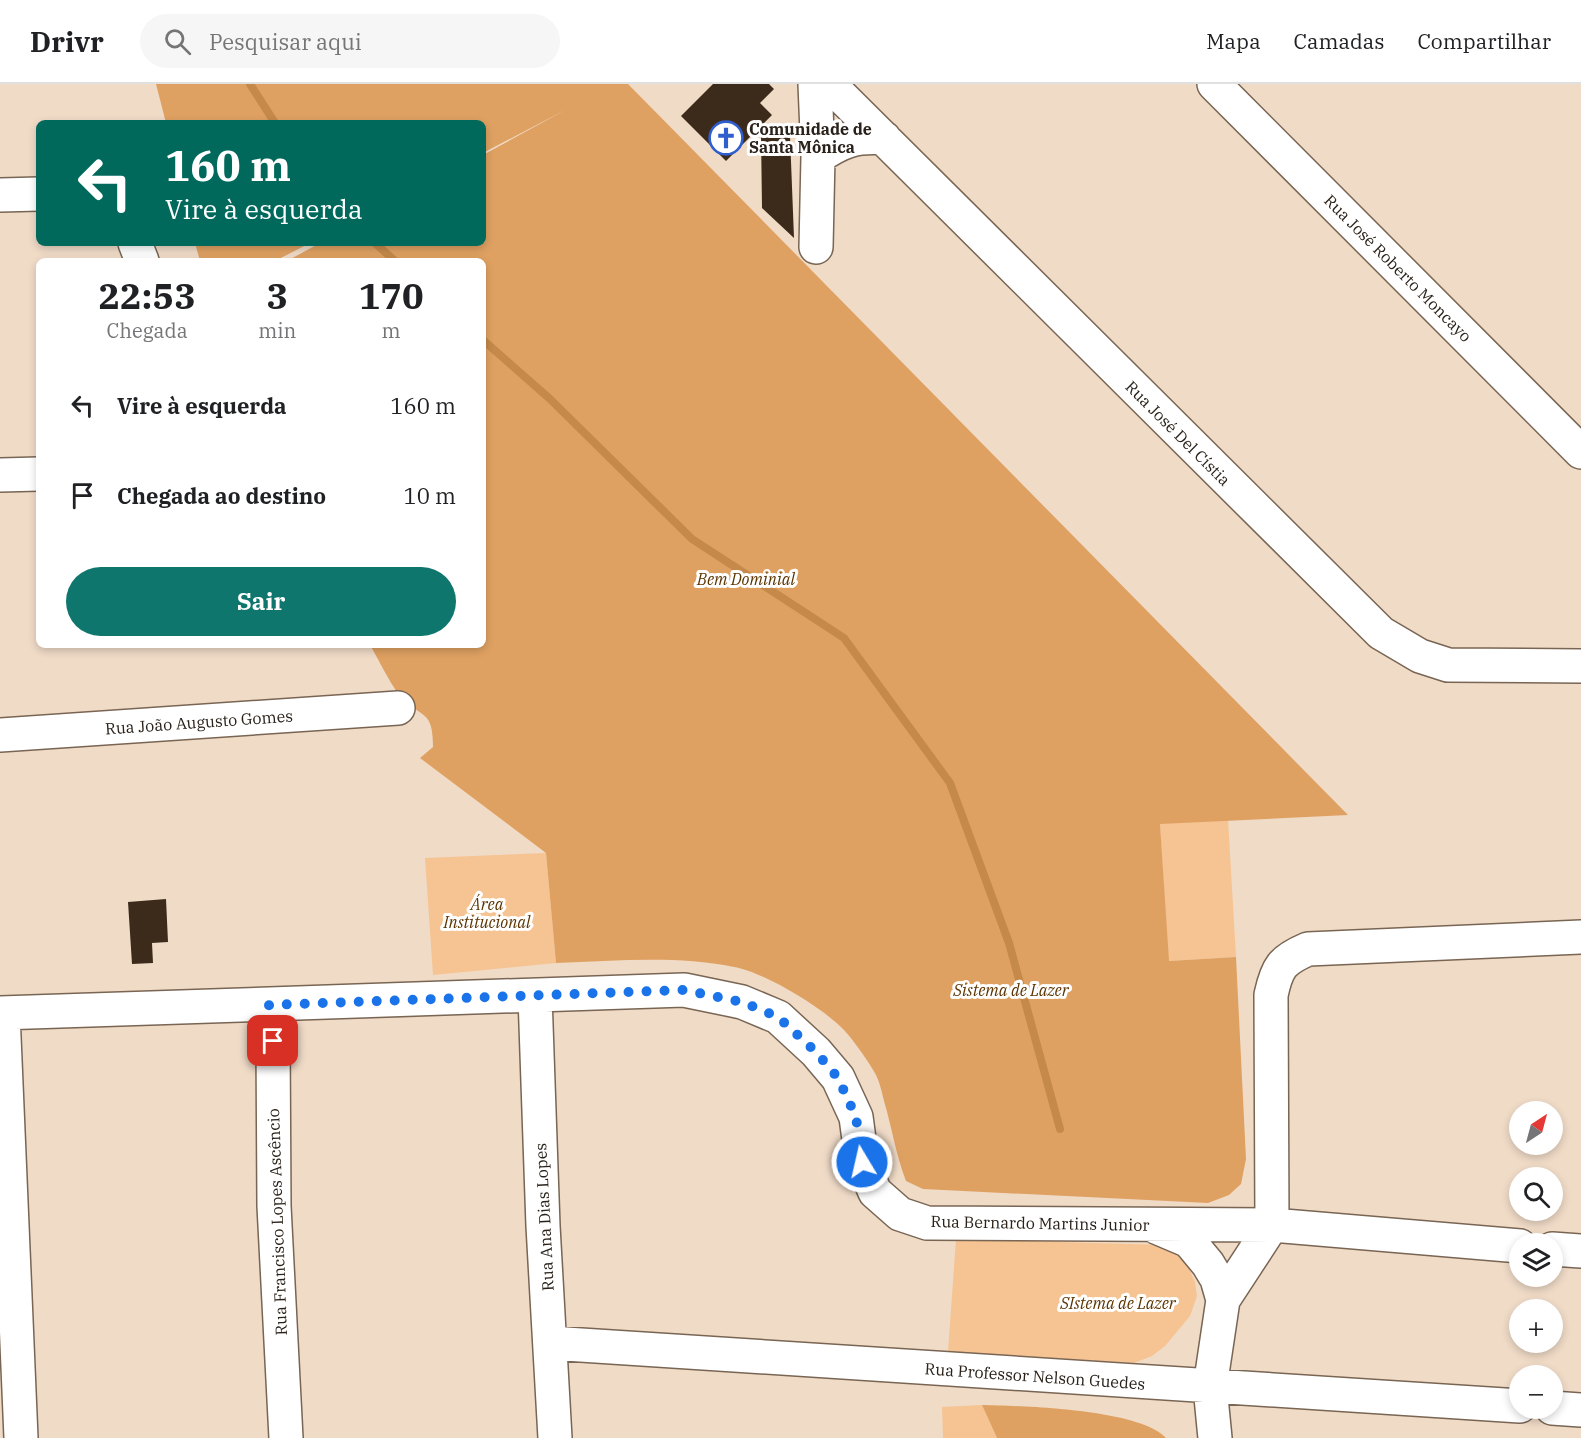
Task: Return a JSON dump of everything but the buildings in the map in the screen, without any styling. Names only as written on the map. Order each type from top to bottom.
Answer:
[{"type":"street","points":[[815,84],[818,158],[816,248]]},
{"type":"street","name":"Rua José Roberto Moncayo","points":[[1214,84],[1581,452]]},
{"type":"street","points":[[818,158],[841,91]]},
{"type":"street","name":"Rua José Del Cístia","points":[[841,91],[884,138],[1381,633],[1420,657],[1448,665],[1581,666]]},
{"type":"street","points":[[818,158],[838,144],[851,139],[884,138]]},
{"type":"street","points":[[0,195],[36,194]]},
{"type":"street","points":[[0,475],[36,474]]},
{"type":"street","name":"Rua João Augusto Gomes","points":[[0,735],[398,708]]},
{"type":"street","points":[[1223,1300],[1272,1225],[1271,995],[1275,975],[1289,957],[1308,949],[1581,938]]},
{"type":"street","name":"Rua Bernardo Martins Junior","points":[[1,1013],[684,990],[742,1002],[778,1017],[816,1052],[838,1078],[856,1117],[862,1162],[875,1192],[900,1214],[927,1223],[1272,1225],[1509,1245]]},
{"type":"street","name":"Rua Ana Dias Lopes","points":[[535,996],[543,1226],[555,1438]]},
{"type":"street","name":"Rua Francisco Lopes Ascêncio","points":[[269,1005],[273,1041],[274,1206],[286,1438]]},
{"type":"street","points":[[1,1013],[14,1425]]},
{"type":"street","points":[[1150,1225],[1189,1241],[1208,1263],[1217,1279],[1223,1300],[1210,1387],[1215,1438]]},
{"type":"street","points":[[1563,1250],[1581,1251]]},
{"type":"street","name":"Rua Professor Nelson Guedes","points":[[550,1343],[1509,1405]]},
{"type":"street","points":[[1563,1409],[1581,1410]]},
{"type":"green space","name":"Bem Dominial","points":[[156,84],[628,84],[1348,815],[1160,824],[1169,961],[1236,957],[1246,1159],[1241,1184],[1229,1195],[1208,1203],[923,1189],[906,1181],[880,1085],[865,1058],[834,1021],[792,992],[746,970],[712,963],[645,960],[556,963],[546,853],[420,758],[433,747],[433,735],[429,721],[398,693],[372,648],[486,648],[486,258],[292,258],[314,246],[486,246],[486,153],[567,109],[486,151],[486,120],[165,120]]},
{"type":"green space","points":[[196,246],[304,246],[281,258],[199,258]]},
{"type":"green space","points":[[1228,819],[1236,957],[1168,961],[1160,823]]},
{"type":"green space","name":"Área Institucional","points":[[546,853],[556,963],[433,975],[425,858]]},
{"type":"green space","name":"SIstema de Lazer","points":[[956,1239],[1165,1245],[1186,1262],[1195,1282],[1197,1296],[1190,1316],[1165,1346],[1152,1356],[1134,1363],[948,1352]]},
{"type":"green space","points":[[982,1405],[997,1438],[943,1438],[942,1407]]},
{"type":"green space","points":[[982,1405],[1051,1408],[1107,1415],[1152,1428],[1166,1438],[997,1438]]},
{"type":"waterway","points":[[250,84],[273,120]]},
{"type":"waterway","points":[[378,246],[392,258]]},
{"type":"waterway","points":[[486,343],[550,399],[692,539],[844,638],[950,783],[1009,943],[1060,1129]]},
{"type":"place","name":"Comunidade de Santa Mônica","points":[[726,138]]},
{"type":"route","points":[[273,1041],[269,1005],[684,990],[742,1002],[778,1017],[816,1052],[838,1078],[856,1117],[862,1162]]},
{"type":"park label","name":"Sistema de Lazer","points":[[1011,990]]}]
